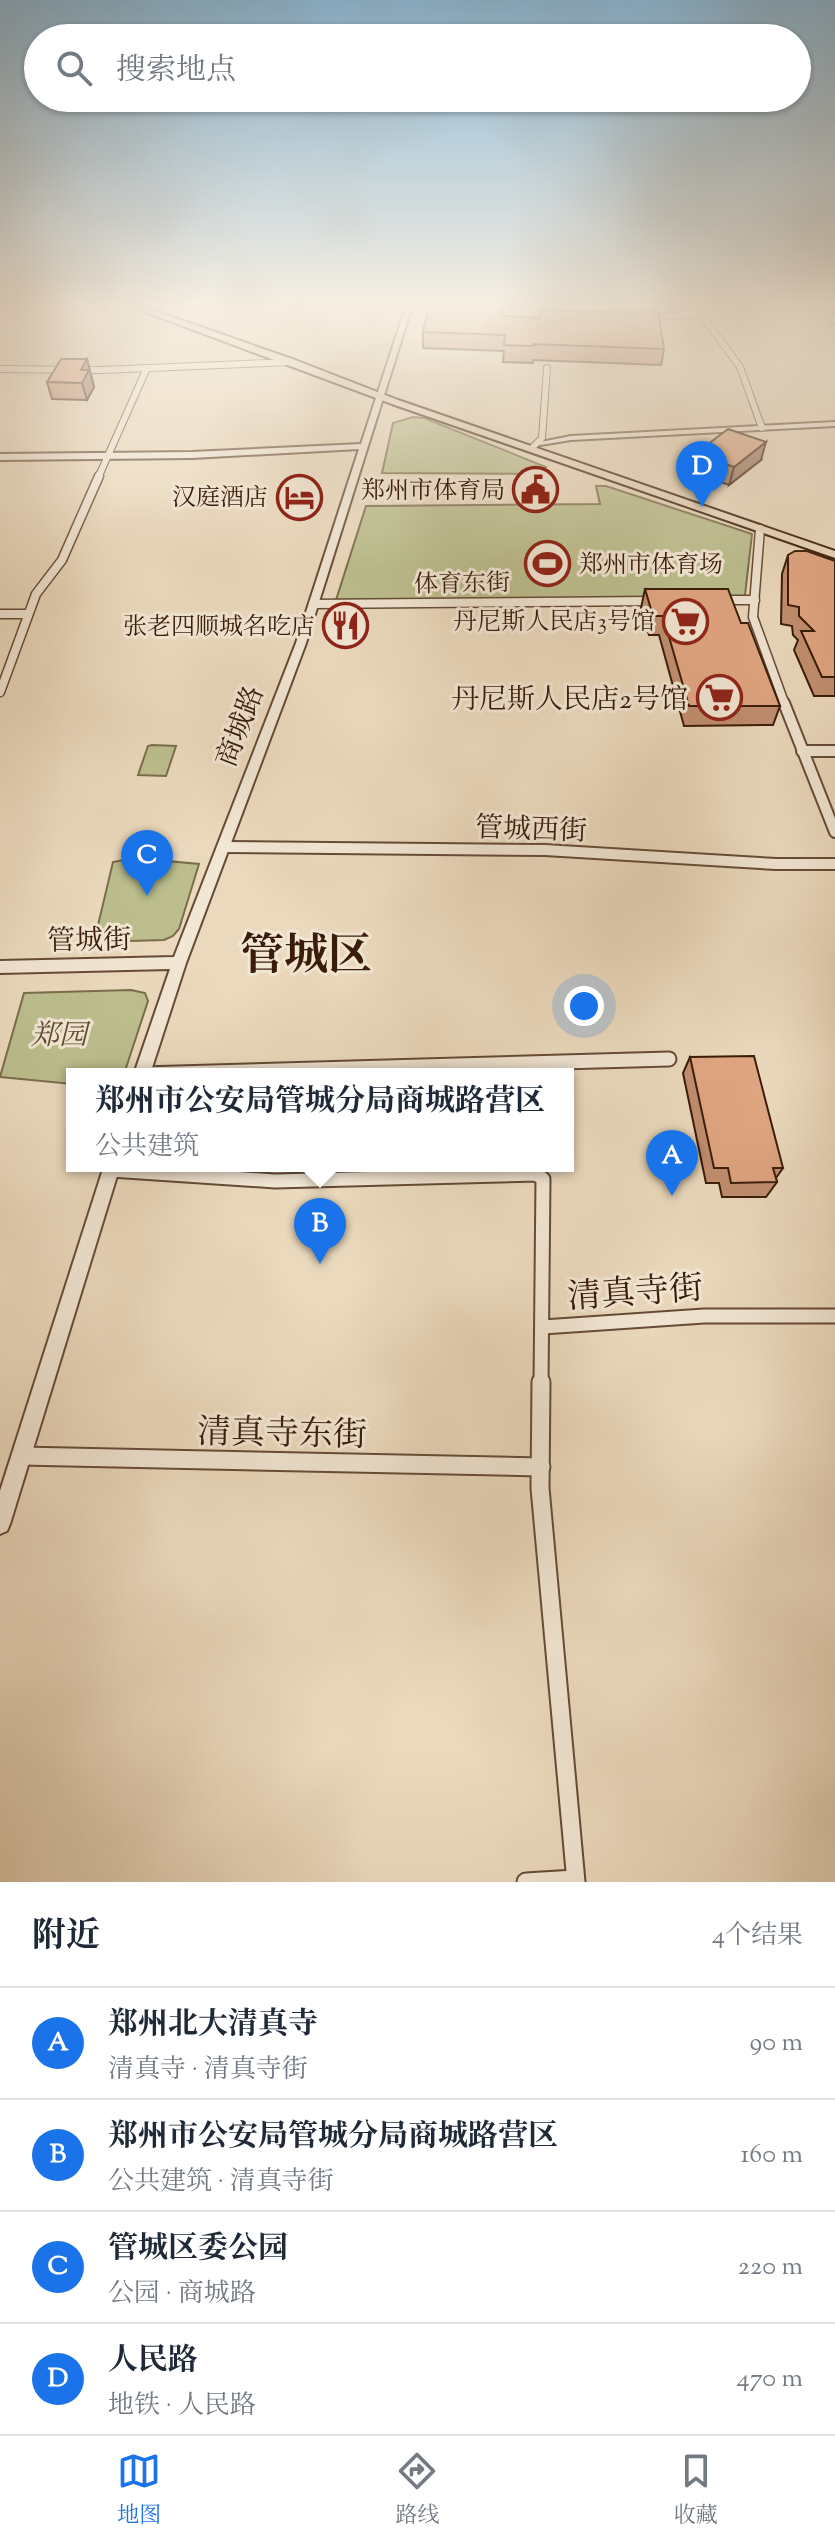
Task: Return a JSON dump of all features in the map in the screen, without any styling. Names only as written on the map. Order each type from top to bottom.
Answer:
[{"type":"main road","points":[[379,391],[835,546]]},
{"type":"main road","points":[[536,445],[835,555]]},
{"type":"street","points":[[0,692],[36,594],[62,560],[138,391]]},
{"type":"street","points":[[544,391],[536,445],[571,438],[835,424]]},
{"type":"street","points":[[751,391],[762,428]]},
{"type":"street","name":"商城路","points":[[144,1068],[179,963],[225,847],[313,604],[383,392]]},
{"type":"street","points":[[0,457],[310,451],[365,446]]},
{"type":"street","points":[[760,529],[753,617],[764,656],[835,832]]},
{"type":"street","points":[[709,600],[755,600]]},
{"type":"street","name":"体育东街","points":[[313,604],[663,601]]},
{"type":"street","points":[[0,614],[28,614]]},
{"type":"street","points":[[802,751],[835,751]]},
{"type":"street","name":"管城西街","points":[[225,847],[545,850],[776,864],[835,864]]},
{"type":"street","name":"管城街","points":[[0,967],[179,963]]},
{"type":"street","points":[[353,1068],[669,1059]]},
{"type":"street","points":[[0,1524],[110,1172]]},
{"type":"street","name":"清真寺街","points":[[161,1172],[275,1181],[536,1174],[543,1179],[544,1187],[543,1327],[652,1318],[835,1316]]},
{"type":"street","points":[[526,1882],[575,1880],[540,1488],[543,1327]]},
{"type":"street","name":"清真寺东街","points":[[21,1456],[541,1467]]},
{"type":"green space","points":[[413,417],[424,418],[546,467],[539,474],[382,473],[393,423]]},
{"type":"green space","name":"郑州市体育场","points":[[596,486],[606,486],[752,534],[745,595],[738,599],[336,600],[366,506],[600,504]]},
{"type":"green space","points":[[148,746],[176,746],[166,776],[138,775]]},
{"type":"green space","points":[[134,858],[199,864],[179,929],[164,940],[94,942],[113,862]]},
{"type":"green space","name":"郑园","points":[[131,990],[145,993],[148,1001],[126,1068],[66,1068],[66,1083],[0,1077],[24,993]]},
{"type":"building","points":[[728,429],[766,442],[734,467],[695,454]]},
{"type":"building","points":[[795,551],[807,551],[835,561],[835,677],[822,677],[801,631],[814,631],[799,616],[799,607],[788,605],[788,555]]},
{"type":"building","points":[[645,589],[728,589],[741,623],[748,623],[780,706],[689,706],[663,616],[653,616]]},
{"type":"building","points":[[754,1056],[783,1168],[773,1168],[777,1182],[731,1183],[728,1168],[714,1168],[690,1057]]},
{"type":"place","name":"郑州市体育局","points":[[536,490]]},
{"type":"place","name":"汉庭酒店","points":[[299,497]]},
{"type":"place","name":"人民路","points":[[702,507]]},
{"type":"place","name":"郑州市体育场","points":[[548,564]]},
{"type":"place","name":"丹尼斯人民店3号馆","points":[[686,621]]},
{"type":"place","name":"张老四顺城名吃店","points":[[346,626]]},
{"type":"place","name":"丹尼斯人民店2号馆","points":[[719,698]]},
{"type":"place","name":"管城区委公园","points":[[147,896]]},
{"type":"place","name":"郑州北大清真寺","points":[[672,1196]]},
{"type":"place","name":"郑州市公安局管城分局商城路营区","points":[[320,1264]]},
{"type":"district","name":"管城区","points":[[306,954]]}]
